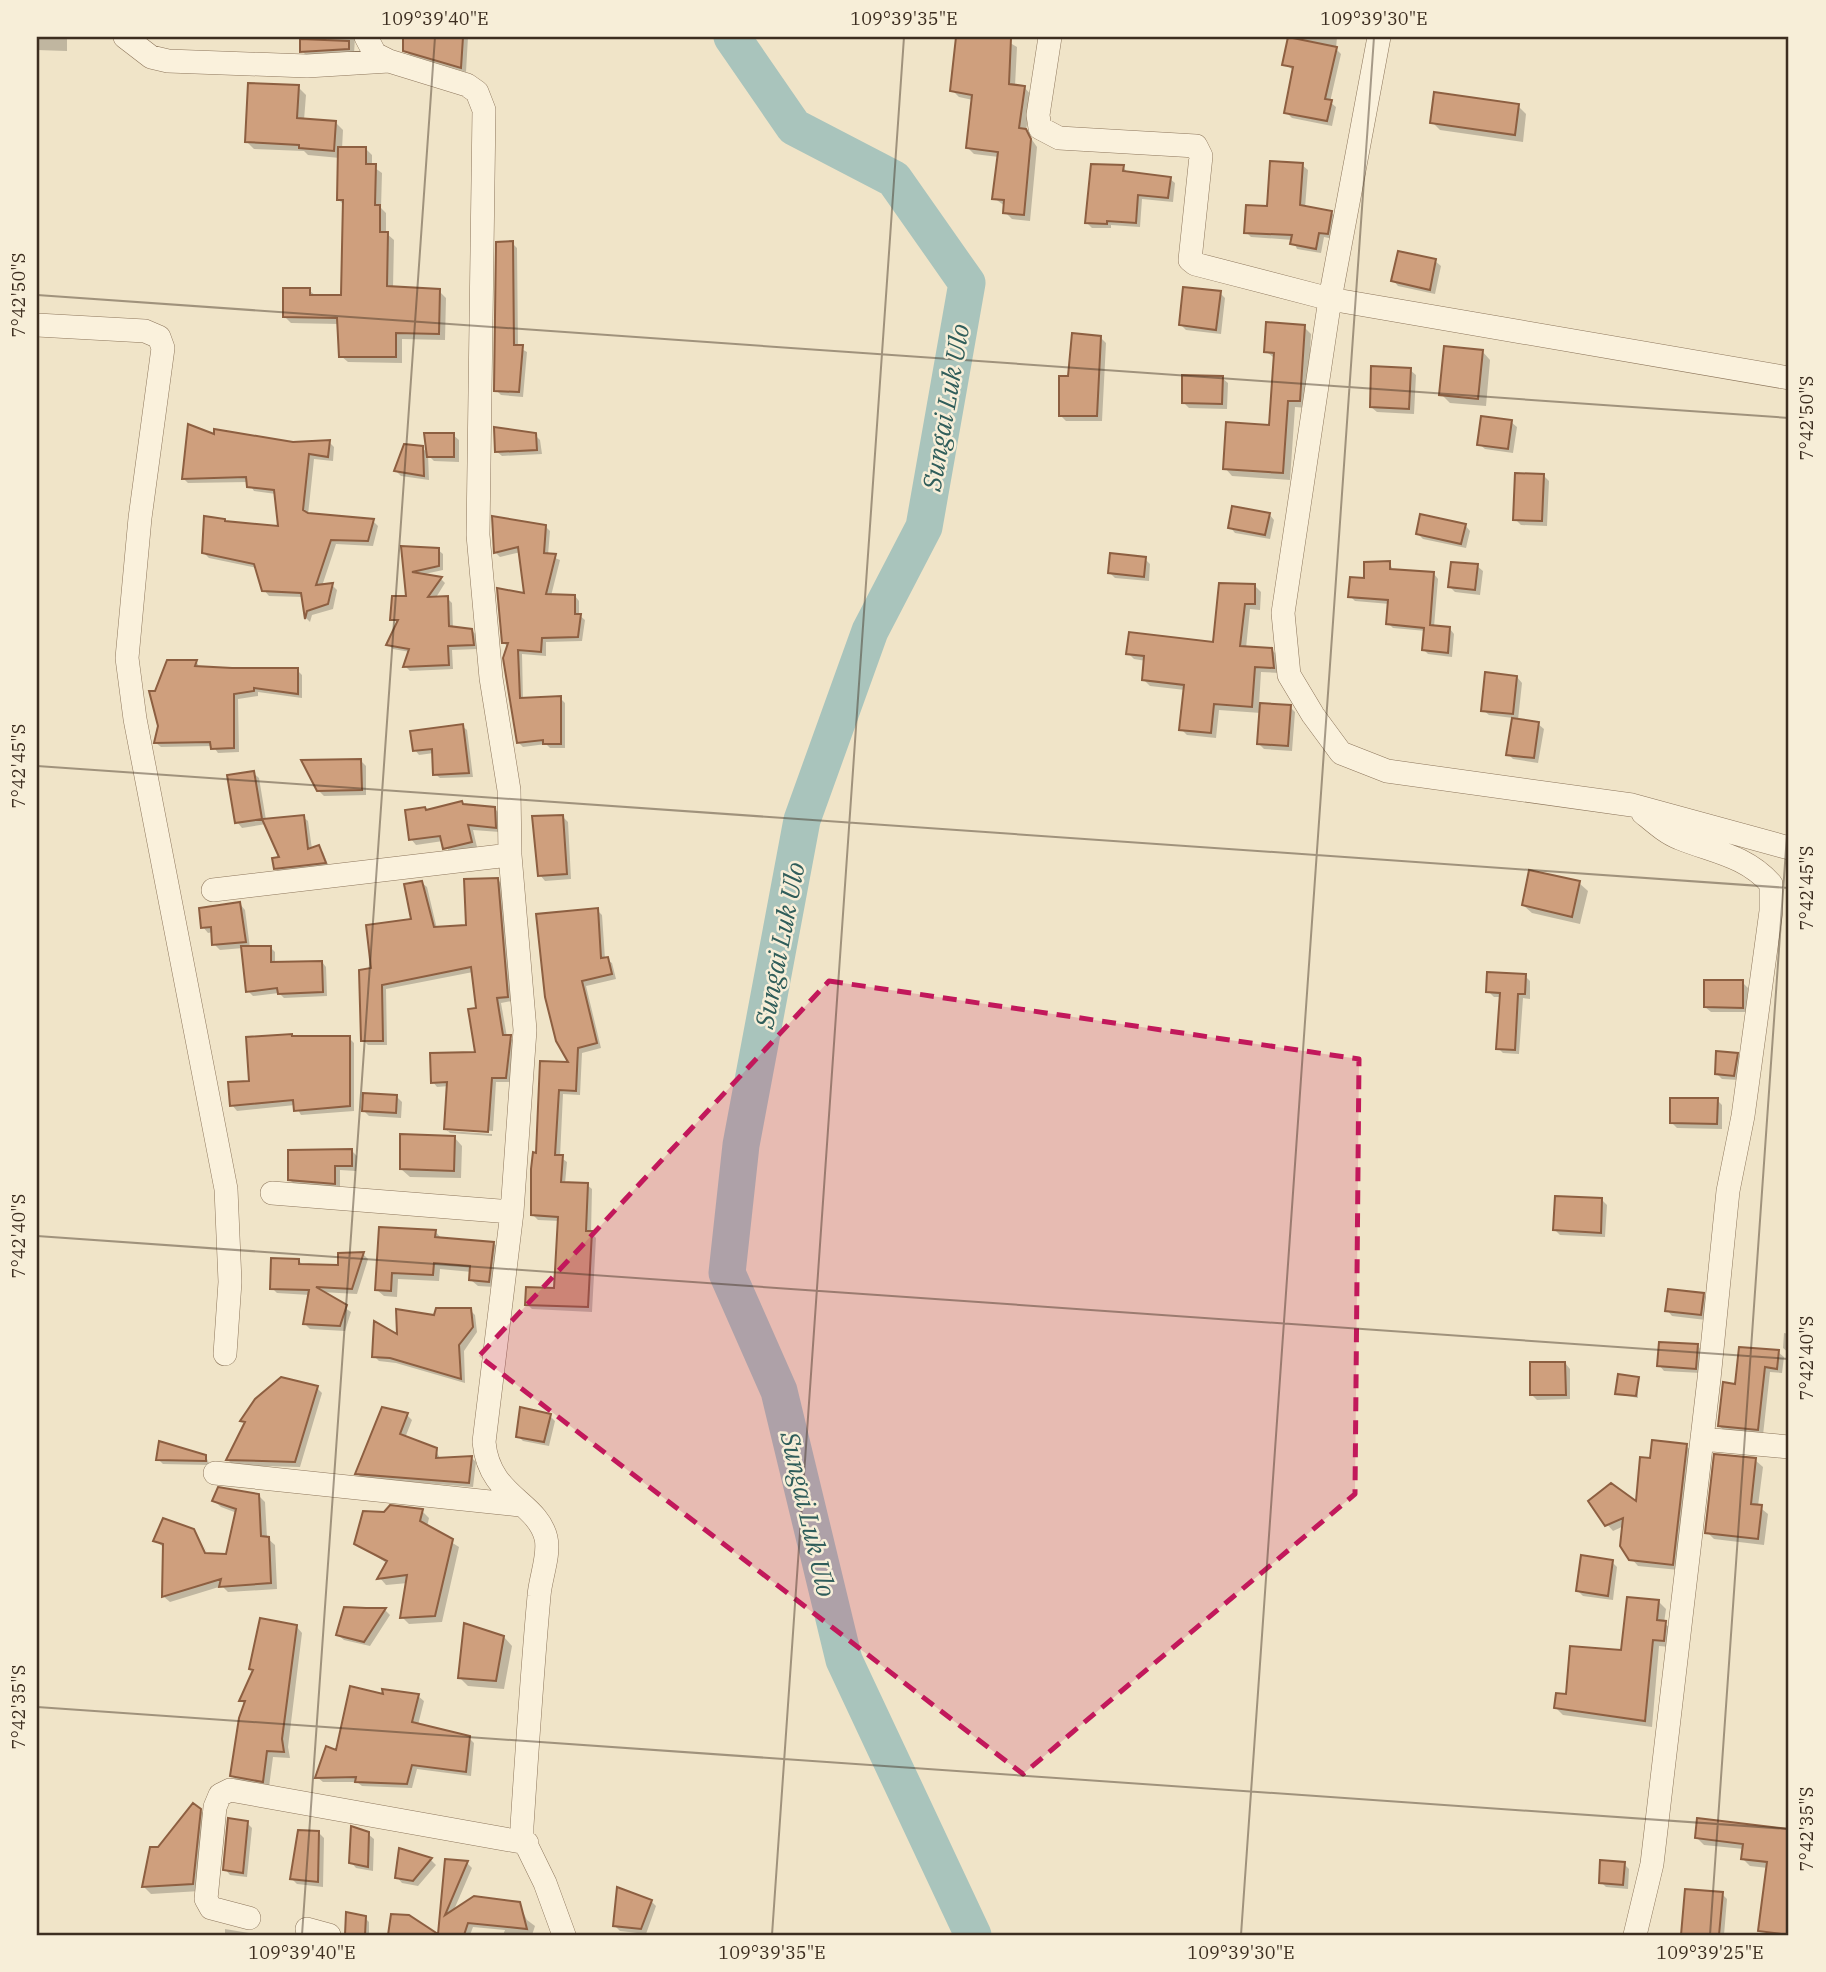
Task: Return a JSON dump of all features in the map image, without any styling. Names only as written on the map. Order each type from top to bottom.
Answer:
[{"type":"street","points":[[125,37],[151,57],[168,61],[307,66],[388,61]]},
{"type":"street","points":[[366,37],[374,54],[388,61],[467,85],[477,92],[484,110],[478,535],[491,678],[509,790],[510,855],[525,1030],[512,1212],[484,1443],[486,1463],[496,1480],[538,1522],[547,1542],[539,1592],[522,1826],[564,1935]]},
{"type":"street","points":[[1050,37],[1038,115],[1040,128],[1059,138],[1196,146],[1201,156],[1190,260],[1195,264],[1331,299],[1789,378]]},
{"type":"street","points":[[1379,37],[1331,299],[1283,613],[1289,675],[1312,715],[1341,753],[1387,771],[1632,805],[1789,848]]},
{"type":"street","points":[[37,325],[145,331],[159,337],[163,348],[140,518],[127,658],[135,719],[226,1189],[230,1282],[225,1354]]},
{"type":"street","points":[[1632,805],[1679,838],[1701,844],[1758,869],[1771,884],[1771,911],[1743,1116],[1723,1229],[1702,1439],[1652,1864],[1635,1935]]},
{"type":"street","points":[[213,890],[510,855]]},
{"type":"street","points":[[272,1193],[512,1212]]},
{"type":"street","points":[[1702,1439],[1789,1447]]},
{"type":"street","points":[[215,1474],[520,1505]]},
{"type":"street","points":[[249,1918],[208,1905],[206,1891],[215,1807],[220,1795],[230,1790],[277,1796],[527,1843]]},
{"type":"street","points":[[307,1929],[329,1935]]},
{"type":"highlighted area","points":[[829,981],[1359,1059],[1355,1494],[1023,1774],[479,1356]]},
{"type":"building","points":[[403,37],[463,37],[461,68],[403,51]]},
{"type":"building","points":[[956,37],[1011,38],[1009,84],[1025,86],[1019,128],[1026,129],[1031,139],[1024,215],[1003,213],[1004,200],[992,199],[998,152],[966,148],[972,95],[950,91]]},
{"type":"building","points":[[1288,37],[1337,47],[1325,99],[1332,100],[1327,121],[1284,113],[1293,67],[1282,65]]},
{"type":"building","points":[[300,39],[349,41],[349,49],[300,52]]},
{"type":"building","points":[[248,83],[299,85],[297,118],[336,121],[334,151],[299,148],[299,145],[245,142]]},
{"type":"building","points":[[1434,92],[1519,104],[1515,135],[1430,123]]},
{"type":"building","points":[[338,147],[366,147],[366,164],[376,164],[375,205],[380,205],[380,232],[388,232],[387,286],[440,289],[439,334],[396,333],[396,357],[339,357],[337,318],[283,317],[283,288],[310,288],[310,295],[341,295],[343,200],[337,200]]},
{"type":"building","points":[[1270,161],[1303,163],[1300,205],[1332,211],[1328,234],[1319,233],[1316,249],[1290,244],[1292,235],[1244,233],[1246,205],[1267,206]]},
{"type":"building","points":[[1091,164],[1124,165],[1123,171],[1171,177],[1168,198],[1138,195],[1136,223],[1085,223]]},
{"type":"building","points":[[513,241],[514,345],[523,345],[519,392],[494,391],[496,242]]},
{"type":"building","points":[[1398,251],[1436,259],[1430,290],[1391,281]]},
{"type":"building","points":[[1183,287],[1221,291],[1216,330],[1179,325]]},
{"type":"building","points":[[1266,322],[1305,325],[1300,401],[1288,401],[1283,473],[1223,469],[1226,422],[1269,425],[1274,353],[1264,352]]},
{"type":"building","points":[[1072,333],[1101,336],[1097,416],[1059,416],[1059,376],[1068,376]]},
{"type":"building","points":[[1444,346],[1483,350],[1478,399],[1439,395]]},
{"type":"building","points":[[1371,366],[1411,368],[1409,409],[1370,407]]},
{"type":"building","points":[[1182,375],[1223,376],[1222,404],[1182,403]]},
{"type":"building","points":[[1481,416],[1512,420],[1508,449],[1477,445]]},
{"type":"building","points":[[188,424],[214,434],[214,429],[293,442],[330,440],[328,457],[309,454],[303,510],[308,513],[374,519],[368,541],[331,540],[316,585],[333,583],[328,604],[307,611],[305,619],[301,593],[262,591],[254,564],[202,553],[204,516],[225,521],[278,526],[274,490],[247,487],[246,477],[182,479]]},
{"type":"building","points":[[494,427],[536,433],[537,450],[495,452]]},
{"type":"building","points":[[424,433],[454,433],[454,457],[427,457]]},
{"type":"building","points":[[404,444],[423,446],[424,476],[394,471]]},
{"type":"building","points":[[1515,473],[1544,474],[1542,521],[1513,520]]},
{"type":"building","points":[[1232,506],[1270,513],[1265,535],[1228,528]]},
{"type":"building","points":[[1420,514],[1466,524],[1461,544],[1416,534]]},
{"type":"building","points":[[492,516],[546,525],[544,553],[556,554],[546,594],[575,595],[575,614],[581,614],[578,637],[542,638],[541,652],[518,650],[520,698],[561,696],[561,744],[543,744],[543,740],[517,743],[503,658],[508,643],[502,643],[497,588],[524,593],[518,547],[494,553]]},
{"type":"building","points":[[401,546],[439,548],[439,566],[412,572],[442,577],[428,597],[448,596],[449,626],[472,629],[474,645],[448,646],[449,665],[403,667],[409,649],[386,645],[398,620],[390,620],[392,596],[406,596]]},
{"type":"building","points":[[1110,553],[1146,557],[1144,577],[1108,573]]},
{"type":"building","points":[[1390,561],[1390,569],[1434,572],[1430,625],[1450,627],[1448,653],[1422,650],[1424,628],[1386,624],[1388,600],[1348,597],[1350,577],[1364,578],[1364,562]]},
{"type":"building","points":[[1451,562],[1478,564],[1475,590],[1448,587]]},
{"type":"building","points":[[1219,583],[1255,584],[1255,604],[1245,604],[1240,646],[1272,648],[1274,668],[1255,667],[1252,707],[1214,704],[1211,733],[1179,730],[1184,685],[1142,680],[1144,656],[1126,654],[1129,632],[1213,642]]},
{"type":"building","points":[[167,660],[197,660],[195,666],[298,668],[298,694],[254,688],[254,691],[234,694],[234,748],[211,749],[210,742],[154,743],[158,726],[149,691],[155,691]]},
{"type":"building","points":[[1485,672],[1517,676],[1513,714],[1481,711]]},
{"type":"building","points":[[1260,703],[1291,705],[1288,746],[1257,744]]},
{"type":"building","points":[[1512,718],[1539,722],[1534,758],[1506,755]]},
{"type":"building","points":[[463,724],[469,773],[433,775],[432,749],[413,751],[410,731]]},
{"type":"building","points":[[361,759],[362,790],[317,791],[301,760]]},
{"type":"building","points":[[254,771],[262,819],[235,823],[227,775]]},
{"type":"building","points":[[462,801],[463,804],[495,807],[496,828],[468,825],[472,842],[443,849],[440,836],[409,840],[405,810],[425,807],[426,810]]},
{"type":"building","points":[[304,815],[308,849],[319,845],[326,863],[274,869],[272,858],[279,857],[262,819]]},
{"type":"building","points":[[563,815],[567,874],[538,876],[532,816]]},
{"type":"building","points":[[1529,870],[1580,881],[1572,917],[1522,905]]},
{"type":"building","points":[[498,878],[508,997],[497,998],[503,1035],[511,1035],[506,1078],[492,1078],[488,1132],[444,1129],[447,1082],[431,1083],[430,1053],[475,1052],[468,1009],[476,1008],[471,967],[382,985],[383,1041],[361,1041],[359,970],[371,968],[366,925],[411,919],[404,884],[422,881],[434,927],[466,925],[464,879]]},
{"type":"building","points":[[240,902],[246,942],[212,945],[211,927],[201,928],[199,908]]},
{"type":"building","points":[[598,908],[601,958],[608,957],[612,974],[582,981],[597,1043],[578,1048],[576,1091],[559,1090],[555,1155],[563,1155],[561,1182],[588,1183],[586,1231],[592,1231],[588,1307],[525,1305],[526,1287],[554,1288],[558,1217],[531,1215],[531,1169],[533,1152],[536,1153],[540,1061],[568,1062],[556,1041],[545,997],[536,914]]},
{"type":"building","points":[[241,946],[271,946],[271,962],[322,961],[323,992],[278,994],[277,988],[246,992]]},
{"type":"building","points":[[1487,972],[1526,974],[1525,994],[1518,994],[1515,1050],[1496,1049],[1500,993],[1486,992]]},
{"type":"building","points":[[1704,980],[1743,980],[1743,1008],[1704,1007]]},
{"type":"building","points":[[292,1034],[350,1036],[350,1106],[294,1111],[293,1100],[230,1106],[228,1082],[249,1081],[246,1037]]},
{"type":"building","points":[[1716,1051],[1738,1053],[1734,1076],[1715,1074]]},
{"type":"building","points":[[363,1093],[397,1095],[396,1113],[362,1111]]},
{"type":"building","points":[[1670,1098],[1718,1098],[1717,1124],[1670,1123]]},
{"type":"building","points":[[400,1134],[455,1136],[454,1171],[400,1169]]},
{"type":"building","points":[[352,1149],[352,1166],[335,1166],[335,1184],[288,1180],[288,1150]]},
{"type":"building","points":[[1555,1196],[1602,1198],[1601,1233],[1553,1230]]},
{"type":"building","points":[[379,1227],[436,1230],[435,1237],[494,1242],[489,1282],[469,1280],[470,1266],[434,1263],[433,1275],[392,1273],[391,1291],[375,1290]]},
{"type":"building","points":[[364,1252],[352,1289],[316,1287],[347,1305],[340,1326],[303,1324],[309,1290],[270,1289],[271,1258],[299,1259],[299,1264],[338,1265],[338,1253]]},
{"type":"building","points":[[1668,1289],[1704,1293],[1701,1315],[1665,1311]]},
{"type":"building","points":[[436,1308],[471,1308],[473,1327],[459,1345],[461,1379],[390,1358],[372,1357],[374,1321],[397,1334],[396,1309],[434,1315]]},
{"type":"building","points":[[1659,1342],[1698,1344],[1696,1369],[1657,1366]]},
{"type":"building","points":[[1739,1347],[1779,1350],[1777,1369],[1765,1367],[1758,1430],[1718,1426],[1723,1382],[1735,1384]]},
{"type":"building","points":[[1530,1362],[1565,1362],[1566,1395],[1530,1395]]},
{"type":"building","points":[[1618,1374],[1639,1377],[1636,1396],[1615,1394]]},
{"type":"building","points":[[281,1377],[318,1386],[295,1462],[226,1460],[245,1422],[240,1421],[255,1399]]},
{"type":"building","points":[[382,1407],[408,1413],[400,1434],[437,1448],[436,1458],[472,1456],[469,1483],[355,1474]]},
{"type":"building","points":[[520,1407],[551,1414],[544,1442],[516,1437]]},
{"type":"building","points":[[1652,1440],[1687,1444],[1673,1565],[1629,1560],[1620,1546],[1623,1518],[1605,1526],[1588,1501],[1611,1483],[1636,1501],[1640,1457],[1650,1458]]},
{"type":"building","points":[[159,1441],[206,1455],[206,1461],[156,1460]]},
{"type":"building","points":[[1714,1454],[1756,1458],[1751,1504],[1762,1505],[1758,1539],[1705,1533]]},
{"type":"building","points":[[218,1487],[259,1494],[261,1536],[269,1537],[271,1583],[219,1587],[221,1579],[162,1597],[163,1544],[153,1541],[163,1518],[194,1529],[205,1553],[226,1554],[236,1509],[212,1501]]},
{"type":"building","points":[[390,1505],[423,1509],[420,1521],[453,1539],[435,1616],[400,1618],[407,1575],[377,1579],[387,1561],[354,1544],[363,1511],[384,1512]]},
{"type":"building","points":[[1581,1555],[1613,1560],[1608,1596],[1576,1591]]},
{"type":"building","points":[[1627,1597],[1659,1600],[1657,1620],[1666,1621],[1664,1641],[1653,1640],[1645,1721],[1554,1708],[1556,1693],[1566,1694],[1570,1646],[1621,1650]]},
{"type":"building","points":[[344,1607],[386,1608],[364,1642],[336,1635]]},
{"type":"building","points":[[260,1618],[297,1625],[282,1739],[284,1752],[267,1751],[263,1782],[230,1776],[239,1718],[245,1701],[239,1701],[253,1670],[249,1669]]},
{"type":"building","points":[[464,1623],[504,1636],[496,1681],[458,1678]]},
{"type":"building","points":[[350,1686],[383,1694],[382,1689],[419,1694],[412,1722],[470,1736],[466,1772],[412,1765],[407,1784],[355,1782],[356,1777],[315,1778],[326,1746],[336,1750]]},
{"type":"building","points":[[193,1803],[201,1809],[193,1884],[142,1887],[150,1847],[158,1847]]},
{"type":"building","points":[[228,1818],[248,1821],[243,1873],[223,1870]]},
{"type":"building","points":[[1697,1818],[1789,1829],[1789,1935],[1758,1931],[1767,1862],[1741,1859],[1743,1844],[1695,1838]]},
{"type":"building","points":[[351,1826],[369,1832],[368,1867],[349,1863]]},
{"type":"building","points":[[298,1830],[319,1831],[318,1882],[290,1879]]},
{"type":"building","points":[[399,1848],[432,1858],[413,1881],[395,1878]]},
{"type":"building","points":[[445,1859],[468,1861],[445,1915],[474,1896],[520,1902],[527,1929],[468,1923],[464,1935],[388,1935],[391,1914],[409,1915],[438,1934]]},
{"type":"building","points":[[1600,1860],[1625,1862],[1623,1885],[1599,1883]]},
{"type":"building","points":[[617,1887],[652,1900],[641,1929],[613,1926]]},
{"type":"building","points":[[1685,1889],[1723,1892],[1719,1935],[1681,1935]]},
{"type":"building","points":[[346,1912],[366,1916],[365,1935],[345,1935]]},
{"type":"waterway","name":"Sungai Luk Ulo","points":[[732,37],[794,127],[894,179],[967,283],[924,527],[870,631],[802,820],[741,1145],[727,1273],[779,1391],[844,1660],[973,1935]]}]
